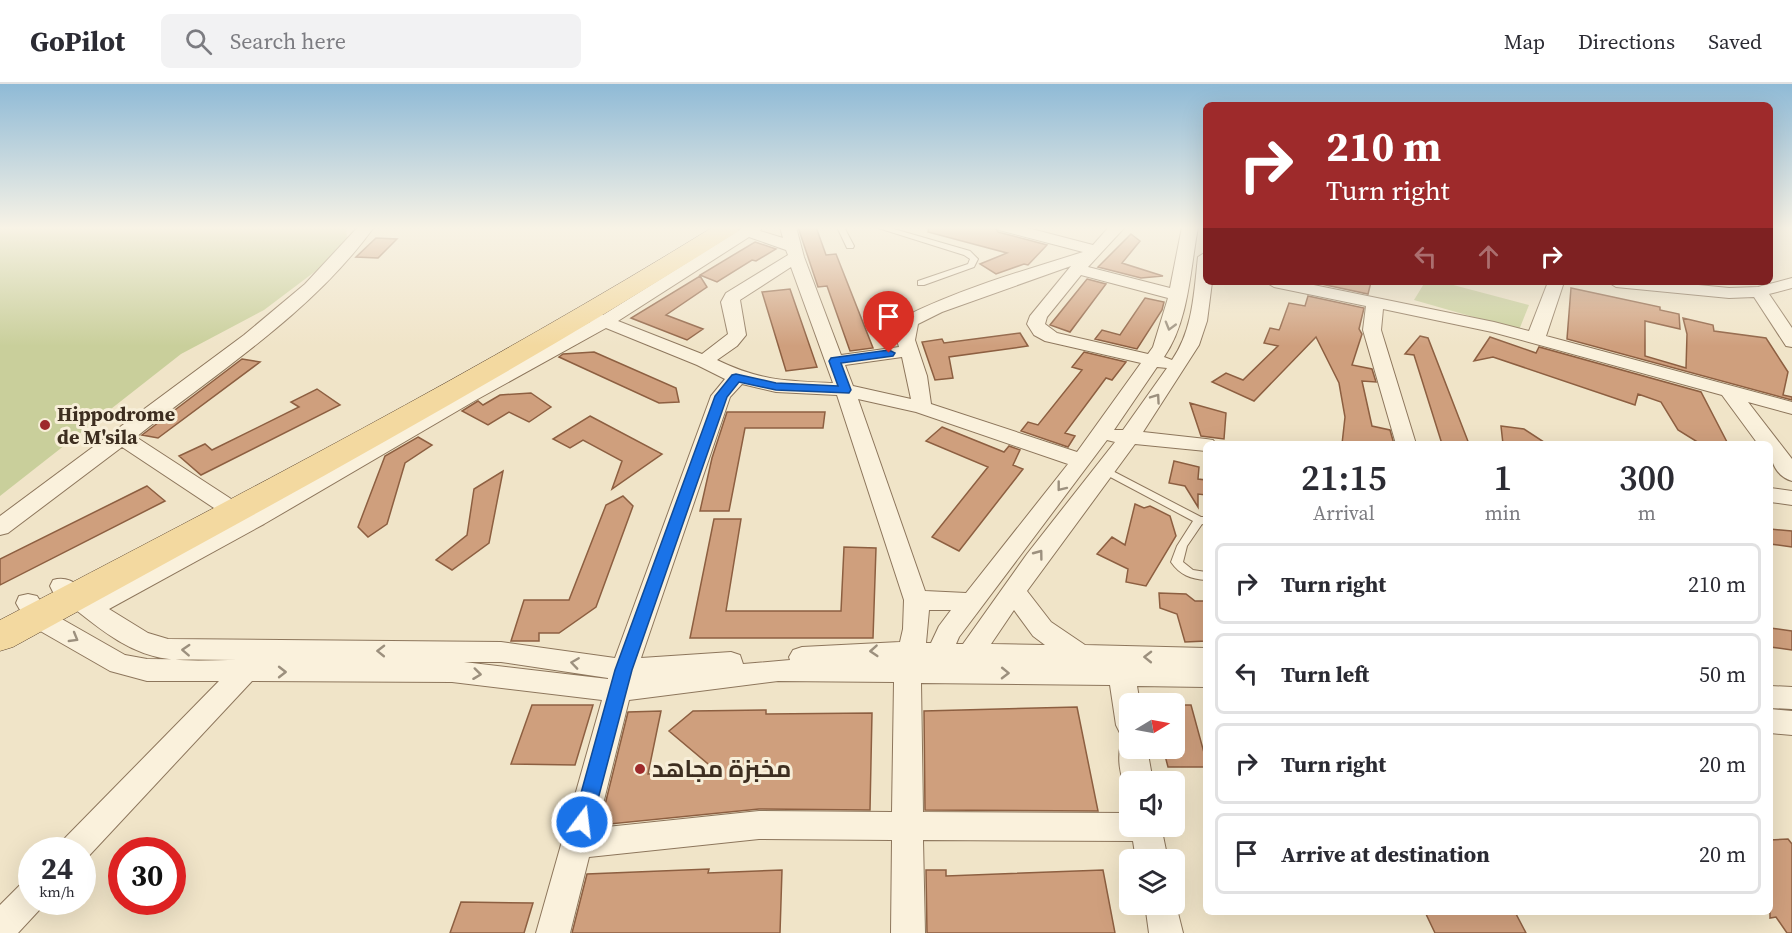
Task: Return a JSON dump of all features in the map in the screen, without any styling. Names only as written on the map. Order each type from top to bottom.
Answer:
[{"type":"main road","points":[[0,618],[77,597],[228,506],[641,267]]},
{"type":"main road","points":[[228,506],[595,318],[681,267]]},
{"type":"main road","points":[[0,637],[33,610]]},
{"type":"street","points":[[0,527],[236,352],[291,307],[334,267]]},
{"type":"street","points":[[704,362],[737,335],[730,302],[732,297],[766,267]]},
{"type":"street","points":[[800,267],[835,361],[916,600],[916,629],[923,662],[908,828],[908,933]]},
{"type":"street","points":[[922,406],[917,376],[907,351],[906,340],[910,321],[918,316],[1052,267]]},
{"type":"street","points":[[1081,267],[1039,316],[1036,324],[1040,331],[1050,338],[1178,366]]},
{"type":"street","points":[[1106,267],[1178,295]]},
{"type":"street","points":[[923,662],[1082,460],[1162,347],[1168,334],[1183,267]]},
{"type":"street","points":[[1639,285],[1677,290],[1759,292],[1792,283]]},
{"type":"street","points":[[964,663],[1013,591],[1103,469],[1128,439],[1178,366],[1192,343],[1200,316],[1204,285]]},
{"type":"street","points":[[1289,285],[1494,327],[1792,408]]},
{"type":"street","points":[[1536,339],[1555,285]]},
{"type":"street","points":[[1759,292],[1792,342]]},
{"type":"street","points":[[1375,302],[1372,330],[1405,441]]},
{"type":"street","points":[[621,680],[501,652],[168,649],[152,646],[117,627],[77,597],[256,519],[469,396],[595,318],[736,377],[776,386],[873,394],[922,406],[1082,460]]},
{"type":"street","points":[[835,361],[907,351]]},
{"type":"street","points":[[553,933],[621,680],[721,396],[736,377]]},
{"type":"street","points":[[1730,392],[1767,441]]},
{"type":"street","points":[[1102,433],[1128,439],[1203,445]]},
{"type":"street","points":[[122,437],[228,506]]},
{"type":"street","points":[[1773,449],[1792,474]]},
{"type":"street","points":[[1773,495],[1792,498]]},
{"type":"street","points":[[1013,591],[1042,629],[1080,655]]},
{"type":"street","points":[[916,600],[971,602]]},
{"type":"street","points":[[33,610],[119,664],[147,670],[452,671],[621,680],[923,662],[1122,675],[1203,676]]},
{"type":"street","points":[[964,663],[1080,655],[1203,658]]},
{"type":"street","points":[[86,837],[245,672]]},
{"type":"street","points":[[1122,675],[1125,693]]},
{"type":"street","points":[[1773,698],[1792,699]]},
{"type":"street","points":[[1773,721],[1792,723]]},
{"type":"street","points":[[576,844],[759,825],[908,828],[1119,827]]},
{"type":"street","points":[[0,928],[18,909]]},
{"type":"street","points":[[1163,915],[1166,933]]},
{"type":"lane","points":[[921,283],[966,267]]},
{"type":"lane","points":[[1103,469],[1203,520],[1182,546],[1177,562],[1183,571],[1194,576],[1203,576]]},
{"type":"green space","name":"Hippodrome de M'sila","points":[[0,267],[322,267],[264,310],[181,354],[0,496]]},
{"type":"green space","points":[[1423,285],[1453,285],[1529,305],[1519,330],[1414,300]]},
{"type":"building","points":[[714,267],[741,267],[717,282],[700,275]]},
{"type":"building","points":[[811,267],[841,267],[873,348],[850,351],[827,286],[818,287]]},
{"type":"building","points":[[984,267],[1017,267],[996,274]]},
{"type":"building","points":[[1098,267],[1133,267],[1163,276],[1141,278]]},
{"type":"building","points":[[700,276],[707,287],[666,315],[703,329],[687,340],[631,318]]},
{"type":"building","points":[[1087,279],[1106,284],[1070,332],[1050,325]]},
{"type":"building","points":[[1326,285],[1370,285],[1368,294]]},
{"type":"building","points":[[1571,288],[1660,307],[1660,310],[1679,314],[1680,329],[1645,321],[1645,356],[1686,368],[1687,334],[1683,318],[1713,325],[1714,331],[1766,338],[1788,372],[1783,395],[1792,397],[1792,400],[1567,339]]},
{"type":"building","points":[[790,289],[817,367],[786,371],[762,292]]},
{"type":"building","points":[[1308,296],[1364,308],[1359,329],[1362,334],[1352,365],[1372,369],[1376,382],[1362,381],[1372,426],[1390,430],[1393,441],[1342,441],[1345,417],[1339,383],[1316,337],[1254,401],[1212,382],[1226,373],[1243,380],[1278,346],[1264,343],[1270,328],[1279,330],[1289,303],[1305,306]]},
{"type":"building","points":[[1145,298],[1164,302],[1162,310],[1137,349],[1095,339],[1102,330],[1120,335]]},
{"type":"building","points":[[1020,333],[1028,346],[949,357],[953,378],[935,380],[922,342],[942,339],[944,343]]},
{"type":"building","points":[[1420,336],[1428,338],[1468,441],[1441,441],[1414,355],[1405,354]]},
{"type":"building","points":[[1490,337],[1536,353],[1539,347],[1701,392],[1726,441],[1696,441],[1678,430],[1661,402],[1638,394],[1635,405],[1493,357],[1474,361]]},
{"type":"building","points":[[594,352],[676,388],[679,402],[659,403],[559,357],[563,354]]},
{"type":"building","points":[[1084,352],[1126,362],[1112,380],[1106,378],[1065,433],[1075,436],[1068,447],[1021,431],[1028,422],[1038,425],[1082,370],[1072,367]]},
{"type":"building","points":[[242,359],[260,362],[158,438],[142,435]]},
{"type":"building","points":[[317,389],[340,405],[201,475],[179,456],[205,444],[212,450],[299,407],[291,402]]},
{"type":"building","points":[[531,393],[551,407],[529,422],[509,412],[488,425],[462,411],[478,401],[483,405],[500,395]]},
{"type":"building","points":[[1190,403],[1226,413],[1224,439],[1201,436]]},
{"type":"building","points":[[727,412],[825,412],[823,428],[745,428],[729,511],[700,511],[712,458]]},
{"type":"building","points":[[590,416],[662,454],[612,489],[622,461],[583,440],[570,448],[553,439]]},
{"type":"building","points":[[1501,426],[1524,429],[1542,441],[1503,441]]},
{"type":"building","points":[[942,427],[1004,452],[1009,446],[1020,450],[1013,465],[1023,469],[959,551],[932,537],[988,467],[926,441]]},
{"type":"building","points":[[418,437],[432,445],[405,463],[387,524],[368,537],[358,527],[385,456]]},
{"type":"building","points":[[1174,461],[1199,467],[1198,479],[1203,480],[1203,495],[1198,494],[1198,507],[1185,486],[1169,483]]},
{"type":"building","points":[[503,471],[489,543],[452,570],[436,560],[467,535],[474,489]]},
{"type":"building","points":[[147,486],[165,501],[0,585],[0,559]]},
{"type":"building","points":[[623,496],[633,506],[596,607],[559,633],[539,633],[539,641],[511,641],[524,600],[569,600],[606,505]]},
{"type":"building","points":[[1135,504],[1144,508],[1150,506],[1170,516],[1176,536],[1146,586],[1126,582],[1128,569],[1097,554],[1112,537],[1125,545]]},
{"type":"building","points":[[714,519],[741,519],[726,611],[841,611],[844,547],[876,548],[873,638],[690,638]]},
{"type":"building","points":[[1773,529],[1792,531],[1792,547],[1773,544]]},
{"type":"building","points":[[1159,593],[1186,594],[1195,601],[1203,601],[1203,641],[1185,642],[1177,614],[1160,608]]},
{"type":"building","points":[[1773,628],[1792,631],[1792,650],[1773,647]]},
{"type":"building","points":[[532,705],[593,705],[575,765],[511,764]]},
{"type":"building","points":[[1185,705],[1191,705],[1203,749],[1203,767],[1168,767],[1166,759],[1185,759]]},
{"type":"building","points":[[1077,707],[1098,811],[925,810],[924,711]]},
{"type":"building","points":[[766,710],[766,714],[872,713],[870,810],[759,809],[600,825],[628,712],[661,711],[648,774],[720,774],[669,731],[693,711]]},
{"type":"building","points":[[1788,839],[1792,844],[1792,933],[1787,933],[1776,917],[1770,918],[1770,915],[1773,915],[1773,840]]},
{"type":"building","points":[[709,869],[708,873],[782,870],[780,933],[572,933],[587,874]]},
{"type":"building","points":[[926,870],[946,870],[946,876],[1103,870],[1115,933],[927,933]]},
{"type":"building","points":[[461,902],[533,903],[524,933],[450,933]]},
{"type":"building","points":[[1426,915],[1517,915],[1526,933],[1435,933]]},
{"type":"place","name":"Hippodrome de M'sila","points":[[45,425]]},
{"type":"place","name":"مخبزة مجاهد","points":[[640,769]]},
{"type":"route","points":[[582,822],[624,670],[721,396],[736,377],[776,386],[845,390],[835,361],[889,353]]}]
